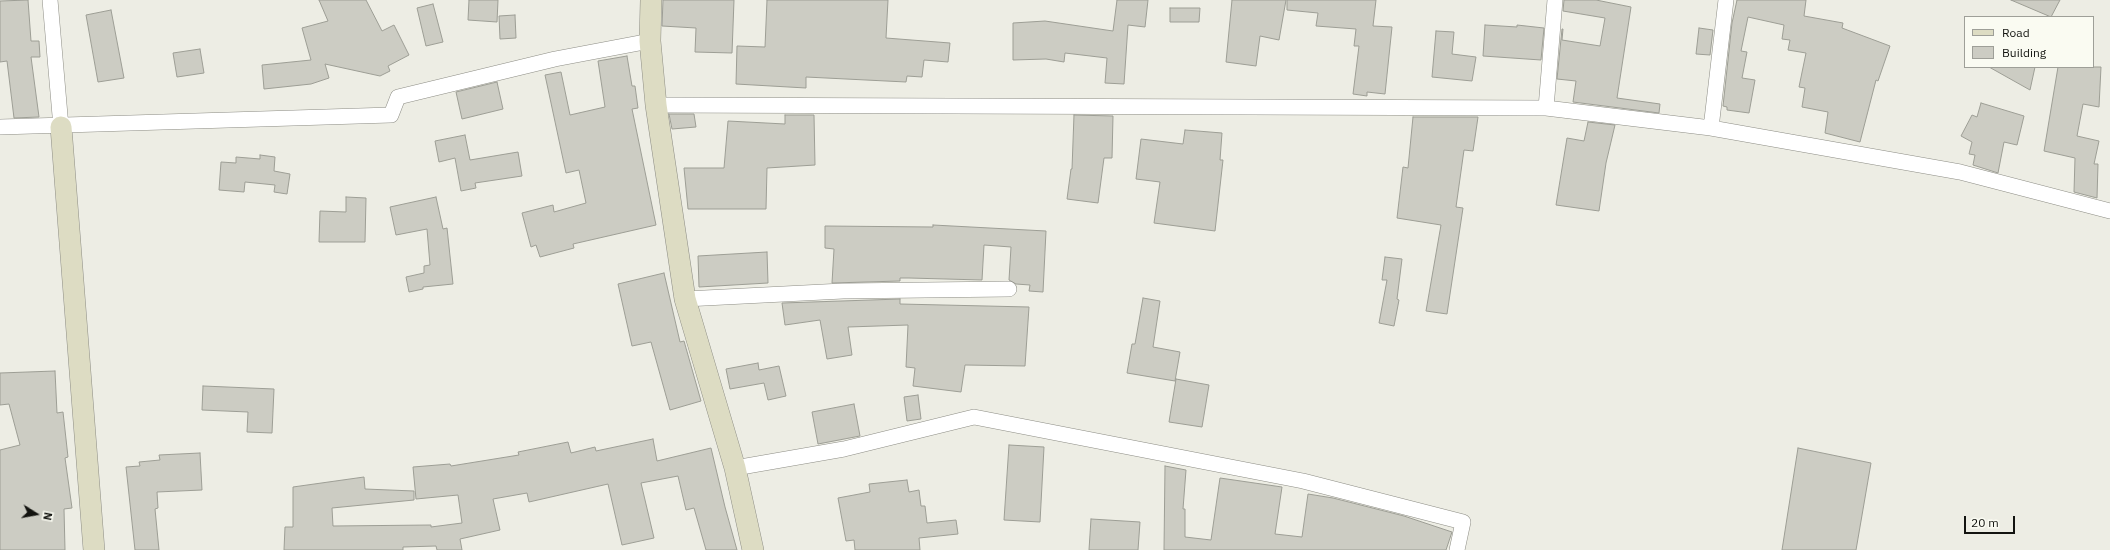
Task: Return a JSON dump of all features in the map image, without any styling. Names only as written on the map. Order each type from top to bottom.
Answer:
[{"type":"street","points":[[50,0],[94,550]]},
{"type":"street","points":[[651,0],[650,41],[656,106],[685,299],[735,468],[753,550]]},
{"type":"street","points":[[1546,108],[1555,0]]},
{"type":"street","points":[[1711,128],[1726,0]]},
{"type":"street","points":[[0,127],[392,115],[398,97],[555,59],[650,41]]},
{"type":"street","points":[[656,106],[1546,108],[1711,128],[1960,172],[2110,211]]},
{"type":"street","points":[[685,299],[843,291],[1009,289]]},
{"type":"street","points":[[735,468],[844,449],[974,417],[1303,480],[1463,522],[1457,550]]},
{"type":"building","points":[[28,0],[31,41],[39,41],[40,57],[31,57],[39,117],[14,118],[7,61],[0,62],[0,1]]},
{"type":"building","points":[[319,0],[366,0],[382,31],[394,25],[409,55],[388,66],[390,71],[380,76],[325,64],[329,78],[311,84],[264,89],[262,65],[311,60],[302,28],[328,21]]},
{"type":"building","points":[[469,0],[498,0],[497,22],[468,20]]},
{"type":"building","points":[[663,0],[734,0],[732,53],[695,52],[696,28],[662,26]]},
{"type":"building","points":[[767,0],[888,0],[886,38],[950,43],[948,62],[924,60],[922,77],[907,76],[906,82],[806,77],[806,88],[736,84],[737,46],[765,47]]},
{"type":"building","points":[[1117,0],[1148,0],[1145,27],[1128,25],[1124,84],[1105,83],[1107,58],[1065,53],[1064,62],[1046,59],[1013,60],[1013,23],[1045,21],[1113,31]]},
{"type":"building","points":[[1232,0],[1286,0],[1279,40],[1260,36],[1256,66],[1226,62]]},
{"type":"building","points":[[1287,0],[1376,0],[1373,26],[1392,27],[1385,94],[1367,92],[1367,96],[1353,94],[1359,46],[1354,46],[1356,29],[1316,26],[1318,13],[1287,10]]},
{"type":"building","points":[[1564,0],[1596,0],[1631,7],[1617,98],[1660,104],[1659,113],[1573,102],[1576,81],[1557,79],[1562,29],[1562,40],[1600,46],[1605,18],[1563,11]]},
{"type":"building","points":[[1737,0],[1806,0],[1804,16],[1843,23],[1842,28],[1890,46],[1878,81],[1876,80],[1860,142],[1825,133],[1828,112],[1802,107],[1805,88],[1799,87],[1806,53],[1788,50],[1790,40],[1782,39],[1784,25],[1748,17],[1741,51],[1747,52],[1742,78],[1755,80],[1749,113],[1727,110],[1727,107],[1723,106],[1732,23]]},
{"type":"building","points":[[2011,0],[2060,0],[2052,16]]},
{"type":"building","points":[[433,4],[443,42],[426,46],[417,8]]},
{"type":"building","points":[[1170,8],[1200,8],[1199,22],[1170,22]]},
{"type":"building","points":[[111,10],[124,78],[98,82],[86,15]]},
{"type":"building","points":[[515,15],[516,38],[500,39],[499,16]]},
{"type":"building","points":[[1485,25],[1517,27],[1517,25],[1544,28],[1541,60],[1483,56]]},
{"type":"building","points":[[1699,28],[1713,30],[1710,55],[1696,54]]},
{"type":"building","points":[[1436,31],[1454,32],[1452,54],[1476,57],[1472,81],[1432,77]]},
{"type":"building","points":[[200,49],[204,73],[177,77],[173,53]]},
{"type":"building","points":[[627,56],[632,86],[635,86],[638,108],[632,109],[656,225],[573,244],[574,248],[540,257],[536,245],[531,247],[522,213],[553,205],[554,212],[586,203],[579,170],[566,173],[545,75],[561,72],[570,115],[605,107],[598,61]]},
{"type":"building","points":[[2101,67],[2099,107],[2083,104],[2077,136],[2099,141],[2094,164],[2098,164],[2097,198],[2074,192],[2075,158],[2044,151],[2058,68]]},
{"type":"building","points":[[1991,68],[2035,68],[2030,90]]},
{"type":"building","points":[[497,82],[503,109],[462,119],[456,92]]},
{"type":"building","points":[[1981,103],[2024,116],[2017,145],[2004,142],[1998,173],[1973,165],[1975,155],[1969,154],[1972,142],[1961,136],[1972,115],[1977,117]]},
{"type":"building","points":[[669,114],[694,114],[696,127],[672,129]]},
{"type":"building","points":[[785,115],[814,115],[815,165],[767,168],[766,209],[688,209],[684,168],[724,168],[728,121],[785,124]]},
{"type":"building","points":[[1074,115],[1113,116],[1112,158],[1104,158],[1098,203],[1067,199],[1072,169]]},
{"type":"building","points":[[1413,117],[1478,117],[1473,151],[1464,150],[1456,207],[1463,208],[1447,314],[1426,311],[1441,225],[1397,218],[1403,167],[1408,168]]},
{"type":"building","points":[[1588,122],[1615,125],[1606,163],[1599,211],[1556,205],[1567,138],[1584,141]]},
{"type":"building","points":[[1185,130],[1222,133],[1220,160],[1223,160],[1215,231],[1154,223],[1160,182],[1136,179],[1141,139],[1183,144]]},
{"type":"building","points":[[465,135],[470,160],[518,152],[522,176],[475,183],[476,188],[461,191],[455,158],[439,162],[435,141]]},
{"type":"building","points":[[260,155],[275,157],[274,171],[290,174],[287,194],[274,192],[275,185],[245,182],[244,192],[219,190],[221,162],[236,163],[236,157],[260,159]]},
{"type":"building","points":[[346,197],[366,198],[365,242],[319,242],[320,211],[346,212]]},
{"type":"building","points":[[436,197],[443,229],[447,228],[453,284],[423,287],[423,289],[409,292],[406,277],[424,273],[424,266],[430,265],[427,229],[396,235],[390,207]]},
{"type":"building","points":[[933,225],[1046,231],[1043,292],[1029,291],[1030,285],[1016,284],[1009,280],[1011,247],[984,245],[982,280],[900,278],[900,281],[832,283],[834,249],[825,248],[825,226],[933,227]]},
{"type":"building","points":[[767,252],[768,283],[699,287],[698,256]]},
{"type":"building","points":[[1385,257],[1402,259],[1397,299],[1399,300],[1394,326],[1379,323],[1387,280],[1382,280]]},
{"type":"building","points":[[664,273],[680,342],[684,341],[701,401],[670,410],[651,342],[632,346],[618,284]]},
{"type":"building","points":[[1143,298],[1160,301],[1153,347],[1180,352],[1175,381],[1127,373],[1132,344],[1135,344]]},
{"type":"building","points":[[900,299],[900,304],[1029,307],[1025,366],[965,365],[961,392],[913,386],[915,368],[906,367],[908,325],[848,327],[852,355],[827,359],[820,320],[785,325],[782,303]]},
{"type":"building","points":[[758,363],[759,370],[779,366],[786,396],[768,400],[764,383],[730,389],[726,369]]},
{"type":"building","points":[[55,371],[57,413],[63,412],[68,457],[65,458],[72,508],[64,509],[65,550],[0,550],[0,450],[20,445],[9,404],[0,405],[0,373]]},
{"type":"building","points":[[1176,379],[1209,385],[1202,427],[1169,422]]},
{"type":"building","points":[[203,386],[274,389],[272,433],[247,432],[248,412],[202,410]]},
{"type":"building","points":[[918,395],[921,419],[907,421],[904,397]]},
{"type":"building","points":[[854,404],[860,436],[818,444],[812,412]]},
{"type":"building","points":[[653,439],[657,461],[711,448],[737,550],[706,550],[694,508],[686,510],[678,476],[641,483],[654,538],[622,545],[608,484],[529,502],[527,493],[493,499],[500,530],[460,539],[462,550],[437,550],[436,546],[403,547],[403,550],[284,550],[285,527],[293,527],[293,487],[364,477],[365,489],[414,491],[414,500],[332,508],[333,526],[431,525],[431,527],[462,523],[458,495],[416,499],[413,467],[450,464],[451,466],[519,455],[518,452],[568,442],[571,453],[595,447],[596,451]]},
{"type":"building","points":[[1009,445],[1044,447],[1040,522],[1004,520]]},
{"type":"building","points":[[1798,448],[1871,463],[1856,550],[1782,550]]},
{"type":"building","points":[[200,453],[202,490],[157,492],[158,508],[155,509],[159,550],[135,550],[126,467],[140,466],[139,462],[160,460],[159,455]]},
{"type":"building","points":[[1165,466],[1186,470],[1183,509],[1185,509],[1185,537],[1211,540],[1220,478],[1282,487],[1275,534],[1302,537],[1308,494],[1333,498],[1404,516],[1452,532],[1446,550],[1164,550]]},
{"type":"building","points":[[907,480],[909,492],[919,490],[921,506],[925,506],[927,523],[956,520],[958,534],[919,538],[920,550],[855,550],[854,540],[846,541],[838,498],[870,492],[869,484]]},
{"type":"building","points":[[1091,519],[1140,522],[1138,550],[1089,550]]}]
